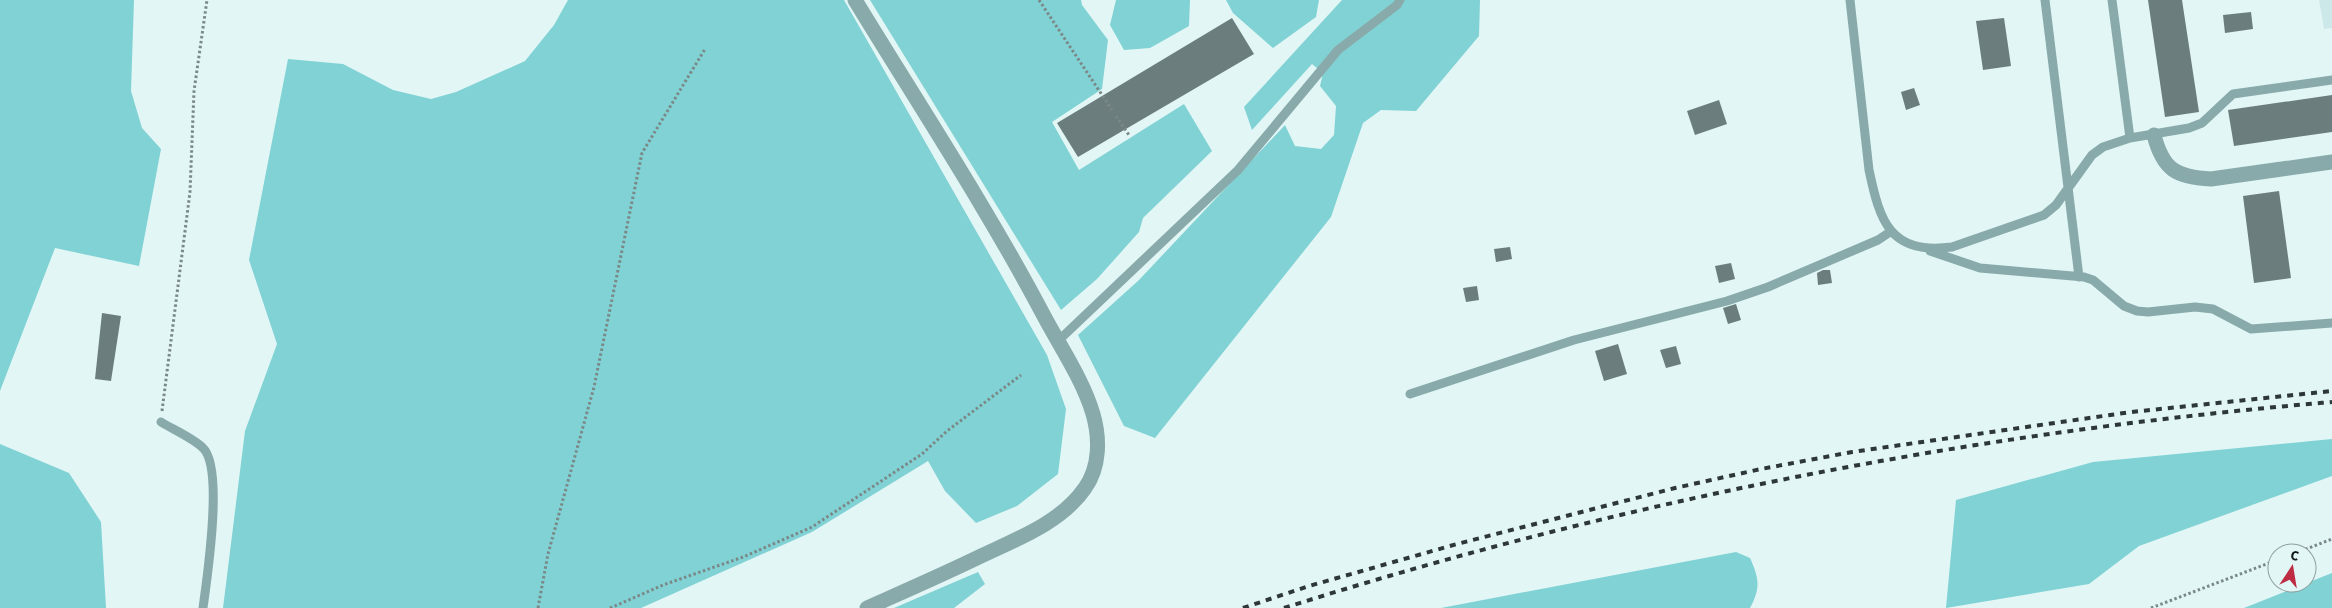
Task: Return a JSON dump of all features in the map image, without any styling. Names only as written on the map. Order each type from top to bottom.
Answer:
[{"type":"street","points":[[856,0],[1018,267],[1058,341],[1084,392],[1096,429],[1097,458],[1086,488],[1063,512],[1030,532],[867,608]]},
{"type":"street","points":[[2154,135],[2159,154],[2166,165],[2179,174],[2193,178],[2211,179],[2332,162]]},
{"type":"lane","points":[[1058,341],[1238,170],[1338,50],[1397,6],[1400,0]]},
{"type":"lane","points":[[1850,0],[1869,170],[1881,216],[1890,232],[1901,240],[1980,268],[2079,277],[2093,280],[2124,306],[2137,310],[2148,312],[2195,307],[2214,309],[2251,329],[2332,323]]},
{"type":"lane","points":[[2045,0],[2070,186],[2079,277]]},
{"type":"lane","points":[[2112,0],[2130,138]]},
{"type":"lane","points":[[1920,247],[1937,249],[1952,247],[2034,219],[2056,204],[2092,155],[2103,147],[2130,138],[2189,128],[2202,123],[2233,94],[2332,80]]},
{"type":"lane","points":[[1410,394],[1574,340],[1727,301],[1768,287],[1878,240],[1890,232]]},
{"type":"lane","points":[[161,422],[204,449],[212,471],[213,517],[204,608]]},
{"type":"path","points":[[161,422],[190,192],[194,91],[207,0]]},
{"type":"path","points":[[1039,0],[1112,110]]},
{"type":"path","points":[[538,608],[548,554],[594,387],[642,153],[705,49]]},
{"type":"path","points":[[1116,116],[1129,135]]},
{"type":"path","points":[[610,608],[663,585],[743,557],[812,527],[922,454],[947,431],[1020,375]]},
{"type":"path","points":[[2317,545],[2332,540]]},
{"type":"path","points":[[2151,608],[2267,564]]},
{"type":"shaded area","points":[[0,0],[134,0],[131,91],[142,128],[161,149],[139,266],[55,248],[0,391]]},
{"type":"shaded area","points":[[568,0],[844,0],[1047,355],[1066,409],[1058,474],[1017,506],[976,523],[945,491],[928,461],[812,532],[641,608],[223,608],[245,431],[277,344],[249,260],[288,59],[343,64],[393,90],[431,99],[456,92],[525,61],[554,25]]},
{"type":"shaded area","points":[[870,0],[1081,0],[1082,5],[1108,40],[1102,89],[1052,122],[1079,170],[1184,104],[1212,151],[1143,218],[1139,232],[1097,279],[1061,310]]},
{"type":"shaded area","points":[[1116,0],[1190,0],[1189,26],[1150,48],[1124,50],[1110,25]]},
{"type":"shaded area","points":[[1226,0],[1319,0],[1316,17],[1273,48],[1233,13]]},
{"type":"shaded area","points":[[1342,0],[1480,0],[1479,36],[1416,111],[1381,110],[1363,123],[1331,217],[1155,438],[1124,426],[1078,335],[1139,280],[1285,125],[1295,146],[1321,149],[1334,135],[1336,106],[1320,86],[1323,73],[1312,64],[1252,130],[1244,107]]},
{"type":"shaded area","points":[[2319,0],[2332,0],[2332,28],[2324,29]]},
{"type":"shaded area","points":[[2332,439],[2332,476],[2139,546],[2089,584],[1946,608],[1956,500],[2093,462]]},
{"type":"shaded area","points":[[0,444],[69,473],[101,522],[106,608],[0,608]]},
{"type":"shaded area","points":[[1736,552],[1750,558],[1757,577],[1756,595],[1750,608],[1441,608]]},
{"type":"shaded area","points":[[978,572],[985,584],[954,608],[894,608]]},
{"type":"shaded area","points":[[2332,573],[2332,608],[2244,608],[2282,593],[2317,593],[2317,579]]},
{"type":"building","points":[[2148,0],[2182,0],[2199,112],[2165,117]]},
{"type":"building","points":[[2251,12],[2253,29],[2225,33],[2223,15]]},
{"type":"building","points":[[1232,18],[1254,54],[1078,157],[1057,123]]},
{"type":"building","points":[[2004,18],[2011,66],[1983,70],[1976,21]]},
{"type":"building","points":[[1914,88],[1920,105],[1906,110],[1901,92]]},
{"type":"building","points":[[2332,95],[2332,132],[2234,146],[2228,110]]},
{"type":"building","points":[[1719,100],[1727,124],[1695,135],[1687,111]]},
{"type":"building","points":[[2279,191],[2291,278],[2254,283],[2243,196]]},
{"type":"building","points":[[1510,247],[1512,259],[1496,262],[1494,249]]},
{"type":"building","points":[[1731,263],[1735,279],[1719,283],[1715,266]]},
{"type":"building","points":[[1823,270],[1830,270],[1832,283],[1818,285],[1817,273]]},
{"type":"building","points":[[1477,286],[1479,300],[1466,302],[1463,288]]},
{"type":"building","points":[[1736,304],[1741,320],[1728,324],[1723,308]]},
{"type":"building","points":[[102,313],[121,316],[111,381],[95,379]]},
{"type":"building","points":[[1618,344],[1627,374],[1604,381],[1595,351]]},
{"type":"building","points":[[1676,346],[1681,364],[1666,368],[1660,350]]},
{"type":"railway","points":[[1243,608],[1309,586],[1457,544],[1675,488],[1761,469],[1852,452],[2131,412],[2332,391]]},
{"type":"railway","points":[[1284,608],[1412,569],[1541,534],[1671,503],[1802,476],[1934,452],[2066,432],[2199,415],[2332,402]]}]
